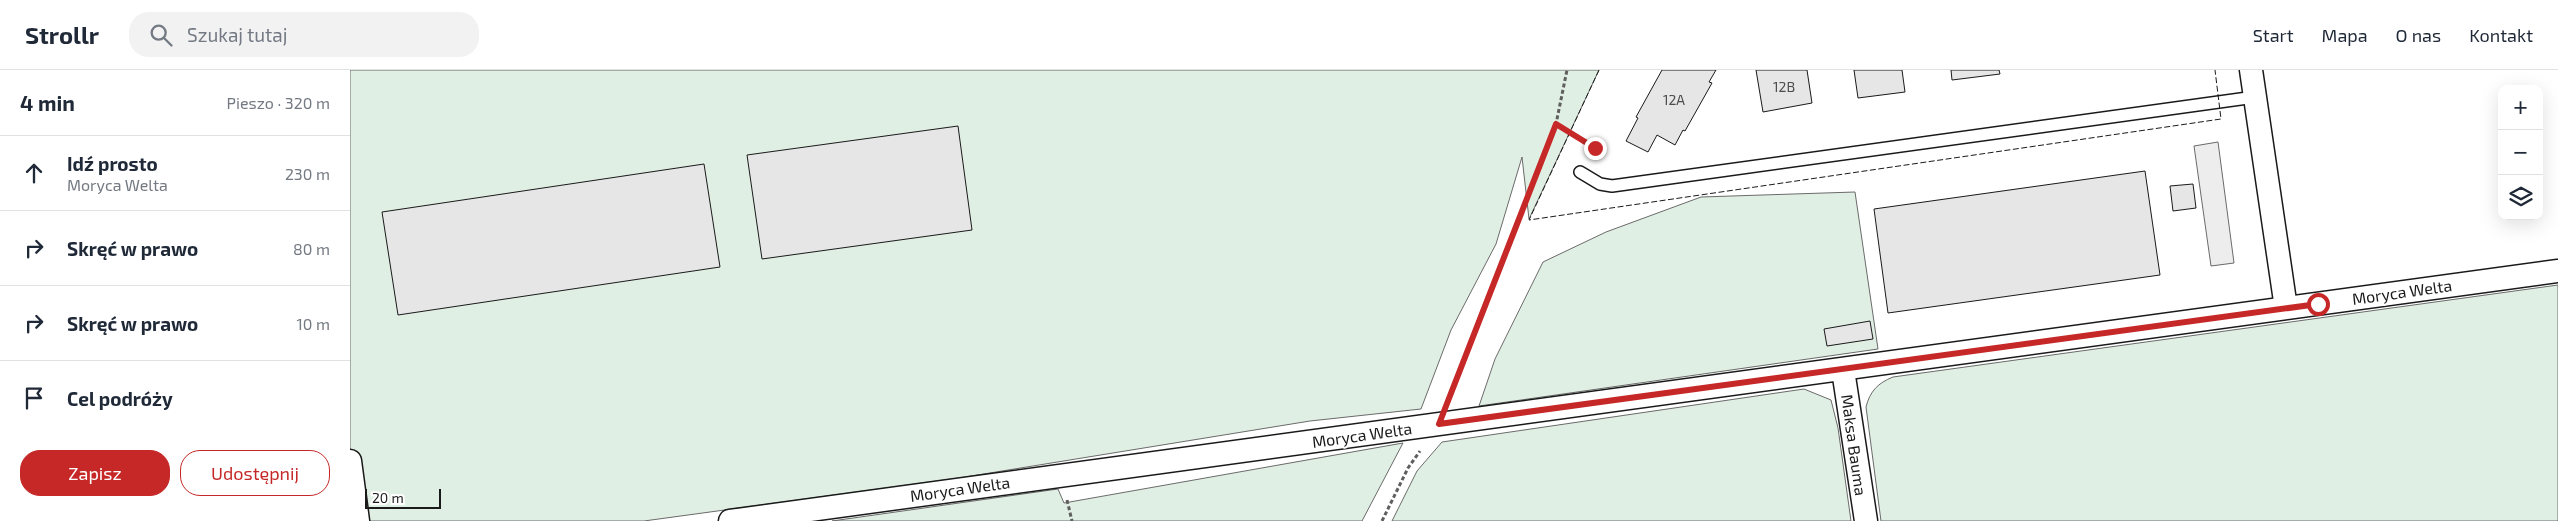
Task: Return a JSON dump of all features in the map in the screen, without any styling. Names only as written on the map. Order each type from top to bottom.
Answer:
[{"type":"street","points":[[2251,70],[2286,308]]},
{"type":"street","name":"Moryca Welta","points":[[730,521],[2558,271]]},
{"type":"street","name":"Maksa Bauma","points":[[1843,370],[1866,521]]},
{"type":"street","points":[[350,461],[358,521]]},
{"type":"lane","points":[[1580,172],[1600,184],[1612,186],[2255,97]]},
{"type":"path","points":[[1382,521],[1408,468],[1439,424],[1556,124],[1567,70]]},
{"type":"path","points":[[1556,124],[1595,148]]},
{"type":"green space","points":[[350,70],[1599,70],[1529,219],[1522,157],[1496,244],[1451,330],[1421,409],[1310,421],[959,478],[644,521],[350,521]]},
{"type":"green space","points":[[1855,192],[1878,349],[1479,406],[1495,359],[1543,262],[1606,232],[1701,197]]},
{"type":"green space","points":[[2558,285],[2558,521],[1881,521],[1866,407],[1875,388],[1893,377]]},
{"type":"green space","points":[[1804,389],[1831,400],[1838,428],[1851,521],[1392,521],[1417,471],[1442,442]]},
{"type":"green space","points":[[1403,443],[1362,521],[832,521],[1058,489],[1064,503]]},
{"type":"shaded area","points":[[2218,142],[2234,263],[2211,266],[2194,146]]},
{"type":"building","points":[[1662,70],[1716,70],[1709,82],[1712,83],[1675,145],[1657,135],[1648,152],[1626,141],[1638,118],[1636,117]]},
{"type":"building","points":[[1756,70],[1807,70],[1812,103],[1763,112]]},
{"type":"building","points":[[1854,70],[1902,70],[1905,92],[1858,98]]},
{"type":"building","points":[[1951,70],[1999,70],[2000,74],[1952,80]]},
{"type":"building","points":[[958,126],[972,230],[762,259],[747,155]]},
{"type":"building","points":[[704,164],[720,267],[398,315],[382,212]]},
{"type":"building","points":[[2145,171],[2160,275],[1888,313],[1874,209]]},
{"type":"building","points":[[2193,184],[2196,208],[2173,211],[2170,186]]},
{"type":"building","points":[[1870,321],[1873,339],[1827,346],[1824,329]]},
{"type":"fence","points":[[1599,70],[1529,220],[2221,119],[2215,70]]},
{"type":"route","points":[[1595,148],[1556,124],[1439,424],[2318,304]]}]
